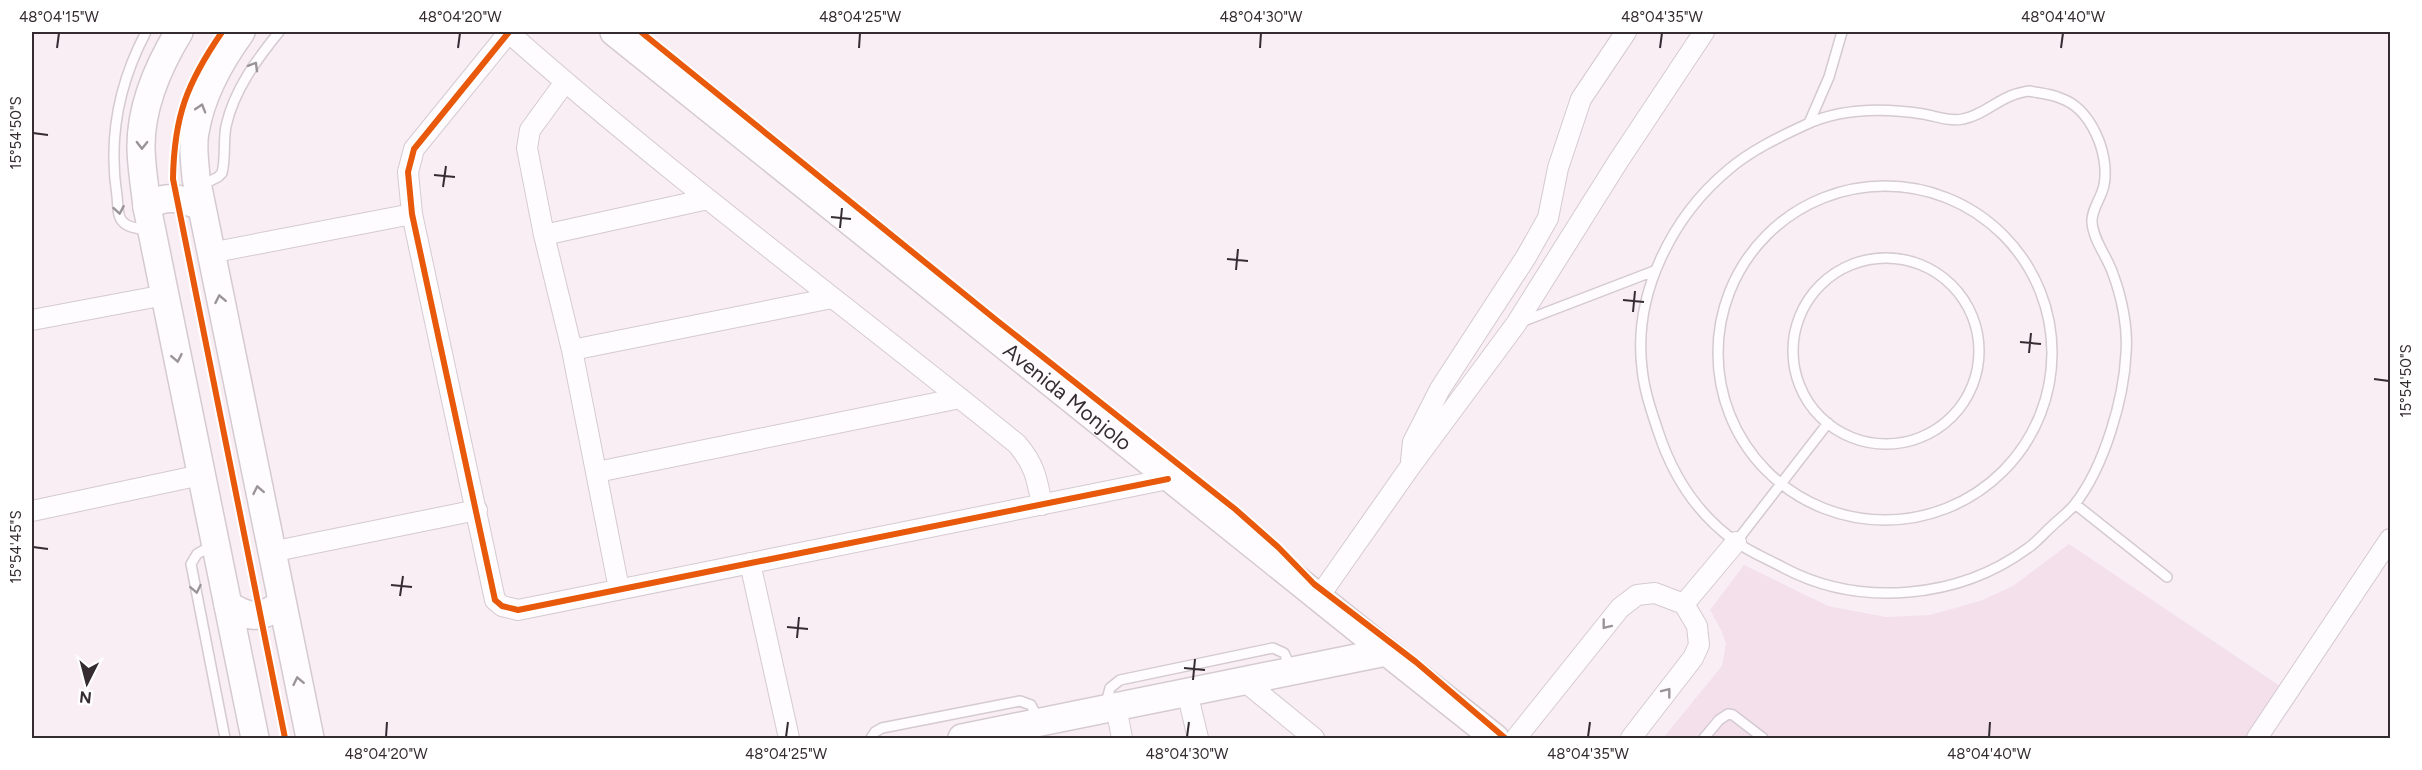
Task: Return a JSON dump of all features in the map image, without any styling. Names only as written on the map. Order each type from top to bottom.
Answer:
[{"type":"street","points":[[179,32],[169,48],[150,93],[143,119],[141,147],[149,219],[255,738]]},
{"type":"street","points":[[241,32],[225,55],[202,103],[194,134],[199,197],[310,738]]},
{"type":"street","points":[[1042,505],[1035,470],[1029,458],[1017,444],[708,199],[565,82],[509,32],[414,149],[408,172],[412,214],[495,600],[502,606],[518,610],[619,589],[1042,505],[1168,479]]},
{"type":"street","name":"Avenida Monjolo","points":[[614,32],[1168,479],[1495,738]]},
{"type":"street","points":[[1410,467],[1413,442],[1440,388],[1526,257],[1548,218],[1558,168],[1581,99],[1626,32]]},
{"type":"street","points":[[1318,598],[1410,467],[1516,324],[1619,160],[1704,32]]},
{"type":"street","points":[[565,82],[530,130],[527,148],[544,235],[572,350],[619,589]]},
{"type":"street","points":[[149,219],[156,200],[199,197]]},
{"type":"street","points":[[544,235],[708,199]]},
{"type":"street","points":[[210,253],[412,214]]},
{"type":"street","points":[[32,320],[165,295]]},
{"type":"street","points":[[572,350],[832,298]]},
{"type":"street","points":[[597,472],[960,398]]},
{"type":"street","points":[[32,511],[201,475]]},
{"type":"street","points":[[271,552],[477,510]]},
{"type":"street","points":[[2257,738],[2391,538]]},
{"type":"street","points":[[1684,604],[1736,542]]},
{"type":"street","points":[[750,563],[789,738]]},
{"type":"street","points":[[1516,738],[1620,608],[1637,595],[1655,593],[1684,604],[1697,626],[1699,645],[1693,658],[1637,736]]},
{"type":"street","points":[[228,605],[249,616],[260,615],[282,604]]},
{"type":"street","points":[[962,738],[1003,734],[1040,722],[1386,652]]},
{"type":"street","points":[[1243,680],[1314,738]]},
{"type":"street","points":[[1187,692],[1198,738]]},
{"type":"street","points":[[1110,709],[1122,738]]},
{"type":"lane","points":[[146,32],[137,48],[118,106],[113,136],[112,165],[122,222],[149,219]]},
{"type":"lane","points":[[199,197],[222,172],[226,127],[234,100],[261,55],[279,32]]},
{"type":"lane","points":[[1809,123],[1829,77],[1842,32]]},
{"type":"lane","points":[[2029,91],[2060,97],[2072,103],[2102,144],[2106,168],[2104,186],[2091,217],[2092,226],[2114,275],[2126,330],[2121,401],[2108,440],[2090,480],[2075,504],[2028,548],[1966,581],[1922,591],[1885,594],[1841,588],[1801,577],[1736,542],[1702,512],[1677,476],[1664,448],[1649,405],[1641,365],[1644,318],[1654,272],[1671,238],[1694,204],[1730,168],[1768,144],[1809,123],[1837,114],[1887,109],[1950,120],[1966,119],[2013,94],[2029,91]]},
{"type":"lane","points":[[1898,186],[1936,194],[1972,210],[2003,234],[2027,264],[2044,299],[2052,337],[2051,376],[2041,414],[2023,448],[1998,477],[1966,499],[1948,507],[1930,514],[1891,520],[1852,517],[1824,508],[1815,505],[1782,484],[1754,457],[1733,424],[1721,388],[1717,349],[1722,311],[1737,274],[1759,243],[1787,217],[1822,198],[1859,188],[1898,186]]},
{"type":"lane","points":[[1896,258],[1922,265],[1945,279],[1963,298],[1975,322],[1980,348],[1977,374],[1967,399],[1950,419],[1928,434],[1903,443],[1876,444],[1850,437],[1828,423],[1809,404],[1797,380],[1792,354],[1796,328],[1811,296],[1822,283],[1844,268],[1870,259],[1896,258]]},
{"type":"lane","points":[[1516,324],[1654,272]]},
{"type":"lane","points":[[1736,542],[1828,423]]},
{"type":"lane","points":[[2075,504],[2167,576]]},
{"type":"lane","points":[[215,544],[197,554],[191,564],[225,738]]},
{"type":"lane","points":[[1110,709],[1110,688],[1120,680],[1273,648],[1284,653],[1292,670]]},
{"type":"lane","points":[[871,738],[882,728],[1020,701],[1031,705],[1040,722]]},
{"type":"lane","points":[[1704,738],[1719,720],[1728,714],[1733,715],[1763,738]]},
{"type":"shaded area","points":[[2069,544],[2283,688],[2250,738],[1663,738],[1722,666],[1726,644],[1710,610],[1744,565],[1828,606],[1886,617],[1930,615],[1980,601],[2013,586]]},
{"type":"cycle path","points":[[222,32],[191,84],[185,101],[176,137],[173,179],[285,738]]},
{"type":"cycle path","points":[[509,32],[414,149],[408,172],[412,214],[495,600],[502,606],[518,610],[1168,479]]},
{"type":"cycle path","points":[[641,32],[995,319],[1235,509],[1278,547],[1314,584],[1416,662],[1505,738]]}]
